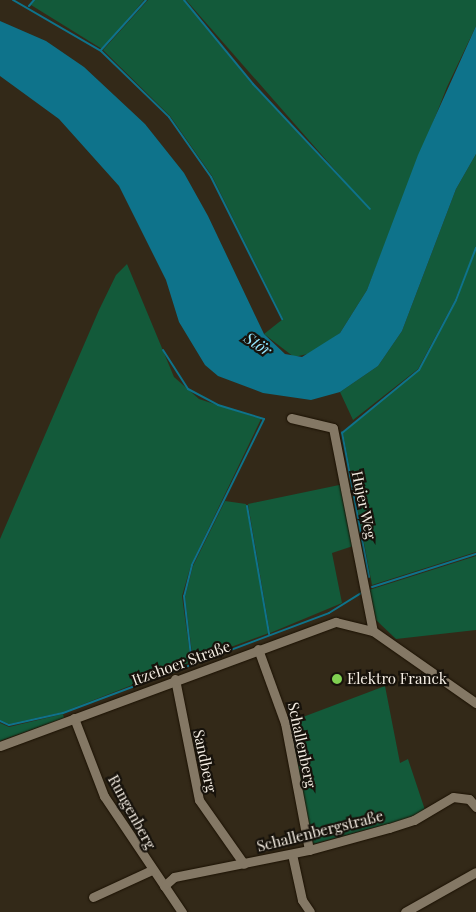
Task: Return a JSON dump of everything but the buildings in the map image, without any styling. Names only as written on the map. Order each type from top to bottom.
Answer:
[{"type":"street","name":"Hujer Weg","points":[[291,418],[333,428],[373,631]]},
{"type":"street","name":"Itzehoer Straße","points":[[0,746],[175,679],[336,622],[373,631]]},
{"type":"street","points":[[373,631],[476,703]]},
{"type":"street","name":"Schallenberg","points":[[258,649],[283,712],[309,850]]},
{"type":"street","name":"Sandberg","points":[[175,679],[198,800],[244,864]]},
{"type":"street","name":"Rungenberg","points":[[74,718],[104,796],[182,912]]},
{"type":"street","name":"Schallenbergstraße","points":[[164,886],[174,877],[309,850],[414,820],[453,798],[469,800],[476,808]]},
{"type":"street","points":[[292,854],[302,900],[310,912]]},
{"type":"street","points":[[93,897],[152,870]]},
{"type":"street","points":[[405,912],[476,872]]},
{"type":"green space","points":[[35,0],[144,0],[102,49],[31,5]]},
{"type":"green space","points":[[148,0],[183,0],[252,84],[370,210],[186,0],[476,0],[476,26],[447,87],[367,290],[340,333],[312,353],[294,357],[264,334],[283,319],[212,176],[170,116],[103,50]]},
{"type":"green space","points":[[476,154],[476,247],[455,300],[418,369],[353,420],[340,392],[378,366],[402,331],[456,189]]},
{"type":"green space","points":[[476,249],[476,552],[372,585],[343,433],[419,370],[456,301]]},
{"type":"green space","points":[[127,264],[174,377],[199,399],[261,419],[191,565],[182,596],[191,662],[63,712],[9,724],[0,720],[0,539],[99,310],[116,275]]},
{"type":"green space","points":[[344,484],[356,545],[332,553],[342,603],[270,633],[248,504]]},
{"type":"green space","points":[[225,501],[246,504],[269,633],[193,661],[185,597],[193,566]]},
{"type":"green space","points":[[476,556],[476,630],[396,639],[376,620],[369,590]]},
{"type":"green space","points":[[385,686],[400,763],[408,759],[425,810],[410,818],[313,844],[287,723]]},
{"type":"green space","points":[[63,714],[64,718],[0,741],[0,723],[9,727]]},
{"type":"water","name":"Stör","points":[[0,21],[46,41],[84,67],[145,124],[184,173],[208,216],[264,334],[285,354],[302,357],[340,333],[367,290],[418,155],[476,26],[476,154],[456,189],[402,331],[378,366],[340,392],[311,400],[263,393],[218,376],[205,365],[179,322],[166,280],[119,186],[59,119],[0,76]]},
{"type":"waterway","points":[[13,0],[101,51],[169,117],[211,177],[282,319]]},
{"type":"waterway","points":[[29,6],[34,0]]},
{"type":"waterway","points":[[101,50],[146,0]]},
{"type":"waterway","points":[[184,0],[253,84],[370,209]]},
{"type":"waterway","points":[[369,577],[342,433],[419,370],[456,300],[476,248]]},
{"type":"waterway","points":[[163,350],[188,389],[218,405],[264,419],[192,565],[184,596],[192,664]]},
{"type":"waterway","points":[[247,506],[269,634]]},
{"type":"waterway","points":[[372,587],[476,554]]},
{"type":"waterway","points":[[0,721],[9,725],[63,713],[329,613],[363,592]]},
{"type":"place","name":"Elektro Franck","points":[[337,679]]}]
